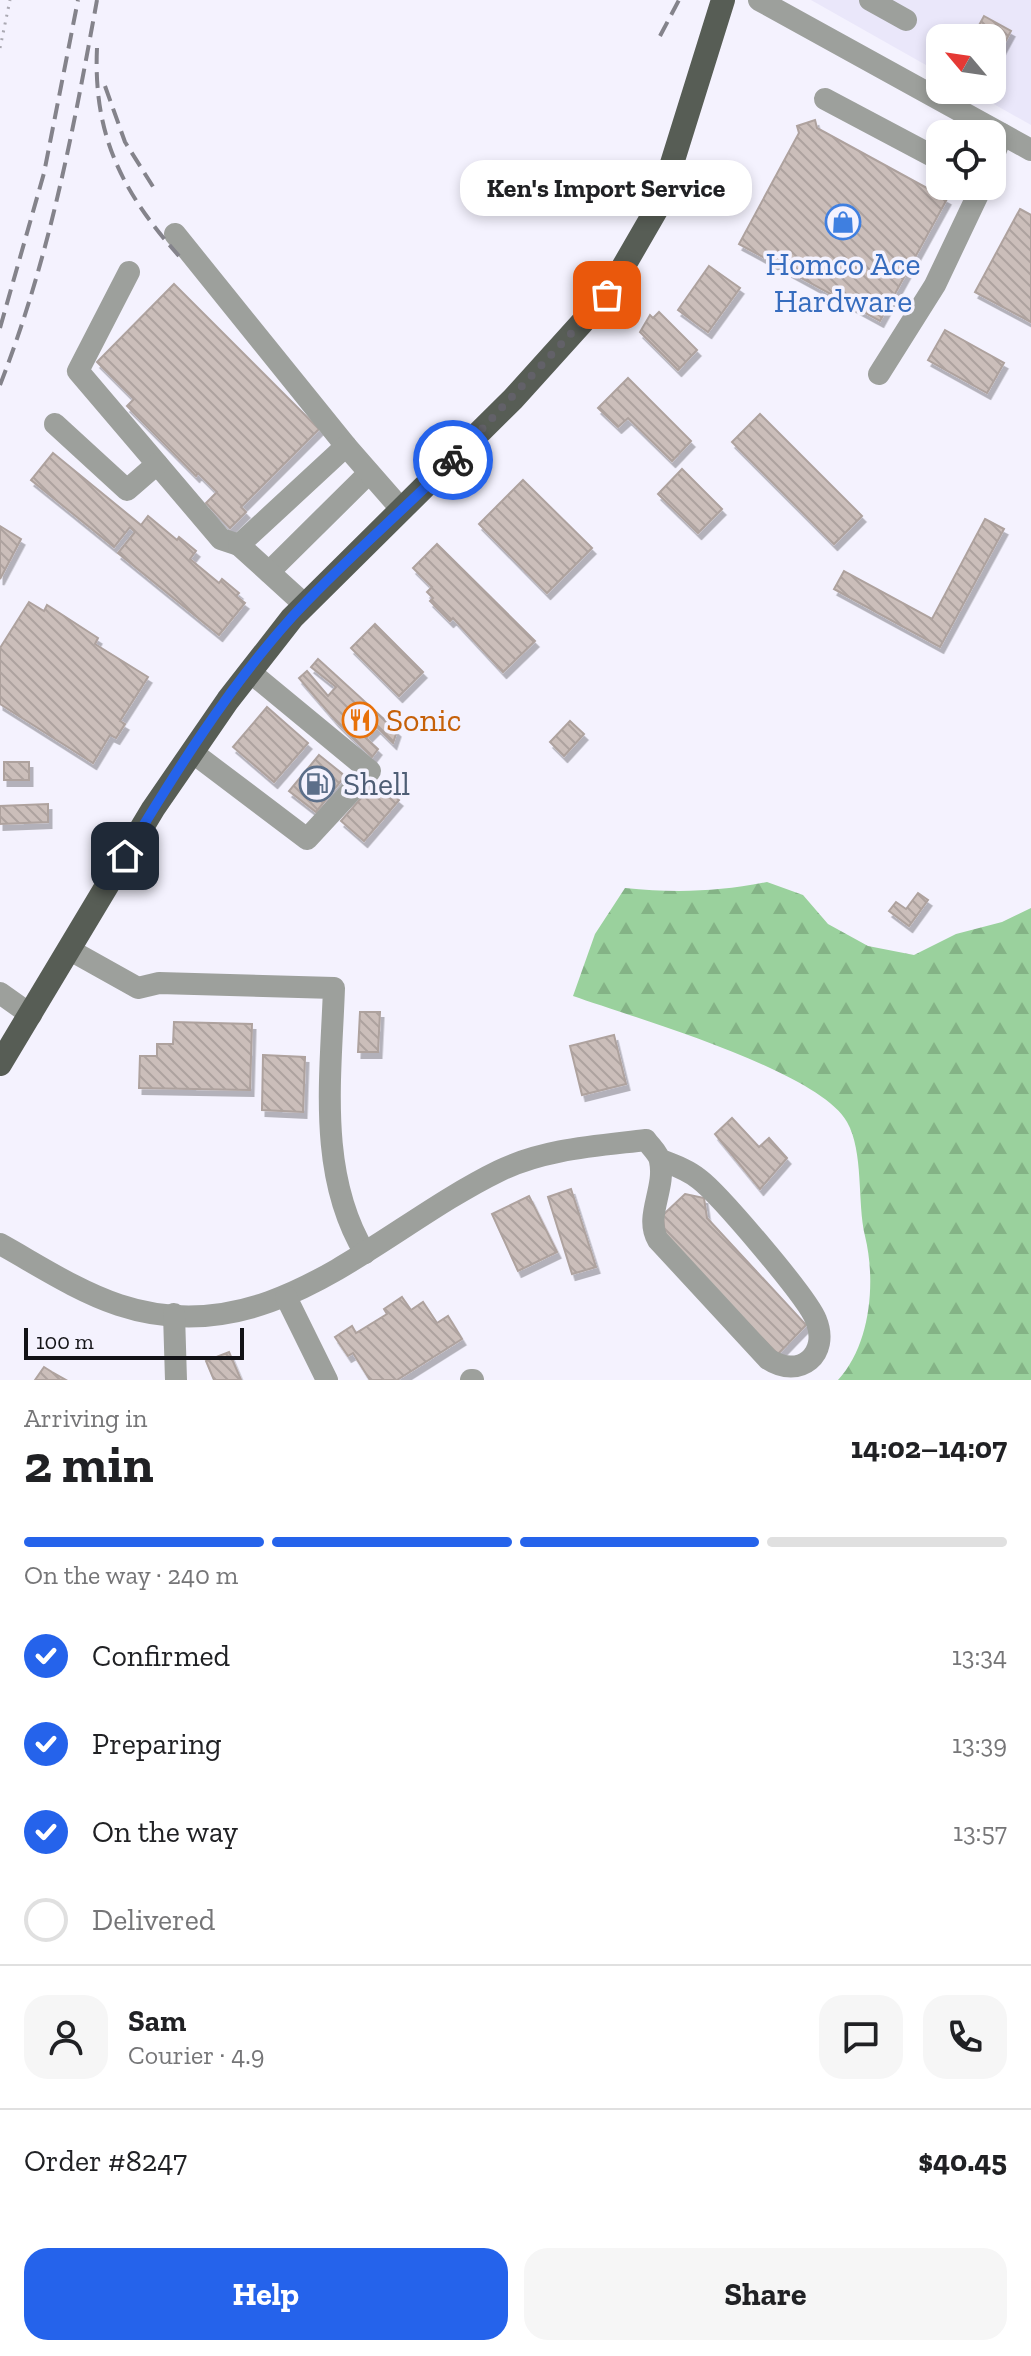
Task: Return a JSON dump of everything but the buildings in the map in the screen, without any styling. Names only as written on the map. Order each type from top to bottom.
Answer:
[{"type":"main road","points":[[0,1064],[153,809],[250,672],[305,605],[513,399],[607,295],[659,205],[723,0]]},
{"type":"street","points":[[759,0],[977,120]]},
{"type":"street","points":[[870,0],[906,20]]},
{"type":"street","points":[[825,99],[926,153]]},
{"type":"street","points":[[1006,136],[1031,150]]},
{"type":"street","points":[[669,174],[726,196]]},
{"type":"street","points":[[879,374],[935,285],[975,200]]},
{"type":"street","points":[[175,234],[346,446],[402,510]]},
{"type":"street","points":[[129,272],[78,371],[221,539],[239,545],[305,605]]},
{"type":"street","points":[[55,424],[127,490],[157,464]]},
{"type":"street","points":[[239,545],[346,446]]},
{"type":"street","points":[[269,572],[369,473]]},
{"type":"street","points":[[192,752],[307,839],[370,771],[250,672]]},
{"type":"street","points":[[70,950],[138,988],[159,983],[334,988],[330,1112],[335,1180],[352,1232],[365,1253]]},
{"type":"street","points":[[0,993],[31,1015]]},
{"type":"street","points":[[0,1244],[119,1305],[174,1314],[249,1310],[286,1297],[499,1171],[562,1150],[646,1140],[661,1160],[703,1182],[798,1290],[820,1331],[819,1348],[809,1361],[796,1369],[786,1370],[768,1359],[658,1240],[652,1225],[662,1191],[661,1160]]},
{"type":"street","points":[[286,1297],[327,1380]]},
{"type":"street","points":[[174,1314],[176,1380]]},
{"type":"path","points":[[0,48],[10,0]]},
{"type":"shaded area","points":[[811,0],[1031,0],[1031,125],[994,104],[1006,104],[1006,24],[926,24],[926,65]]},
{"type":"green space","points":[[767,882],[803,895],[828,924],[868,946],[914,955],[956,934],[1002,922],[1031,908],[1031,1380],[838,1380],[858,1349],[870,1292],[858,1162],[847,1122],[829,1103],[800,1083],[763,1065],[678,1031],[573,996],[595,934],[625,888],[696,891]]},
{"type":"railway","points":[[0,328],[44,173],[78,0]]},
{"type":"railway","points":[[0,385],[46,243],[69,147],[97,0]]},
{"type":"railway","points":[[660,36],[679,0]]},
{"type":"railway","points":[[97,48],[100,108],[115,161],[142,209],[179,256]]},
{"type":"railway","points":[[105,86],[125,142],[157,193]]},
{"type":"way so far","points":[[453,460],[607,295]]},
{"type":"place","name":"Homco Ace Hardware","points":[[843,222]]},
{"type":"place","name":"Ken's Import Service","points":[[607,295]]},
{"type":"place","name":"Sonic","points":[[360,720]]},
{"type":"place","name":"Shell","points":[[317,784]]},
{"type":"route","points":[[125,856],[153,809],[228,700],[292,618],[453,460]]}]
